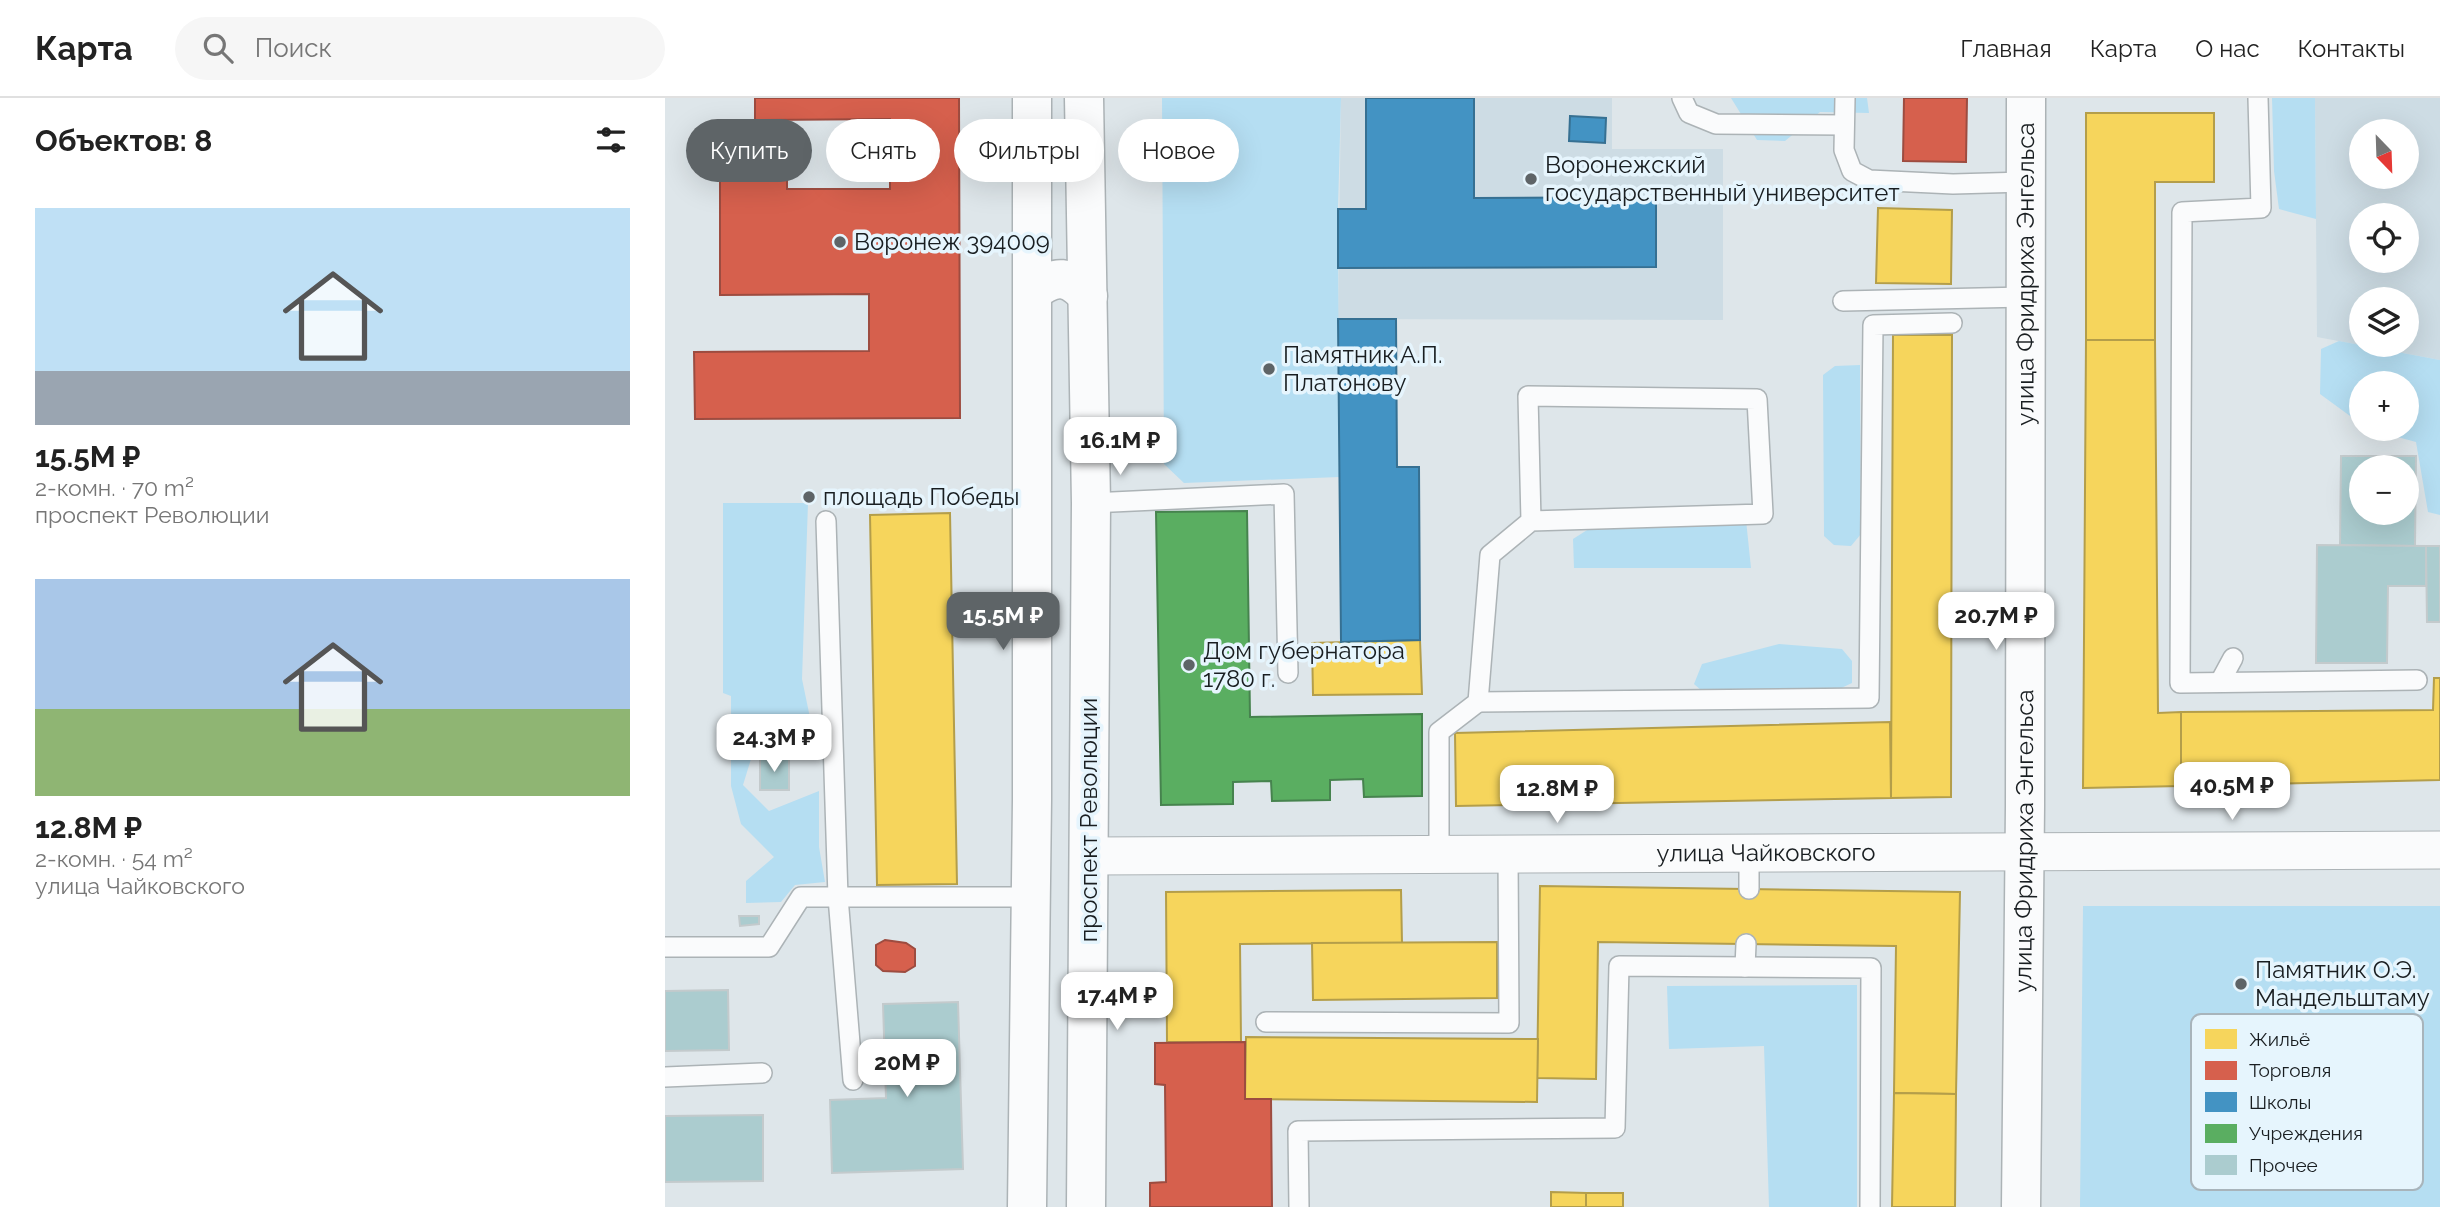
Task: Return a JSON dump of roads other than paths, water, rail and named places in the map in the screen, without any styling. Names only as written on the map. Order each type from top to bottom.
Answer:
[{"type":"main road","points":[[1027,1207],[1032,800],[1032,98]]},
{"type":"main road","name":"проспект Революции","points":[[1084,98],[1091,503],[1086,1207]]},
{"type":"main road","name":"улица Фридриха Энгельса","points":[[2021,1207],[2025,852],[2026,98]]},
{"type":"main road","points":[[1033,291],[1044,283],[1059,279],[1075,282],[1088,296]]},
{"type":"street","name":"улица Чайковского","points":[[1090,856],[2440,850]]},
{"type":"lane","points":[[1682,98],[1689,113],[1716,124],[1844,125]]},
{"type":"lane","points":[[1845,98],[1844,150],[1852,171],[1868,180],[1952,184],[2025,182]]},
{"type":"lane","points":[[2258,98],[2261,216],[2182,212],[2180,683],[2417,680]]},
{"type":"lane","points":[[1843,301],[2025,297]]},
{"type":"lane","points":[[1439,855],[1439,732],[1478,702],[1869,698],[1873,325],[1952,323]]},
{"type":"lane","points":[[1478,702],[1490,555],[1531,521],[1763,514],[1757,399],[1528,396],[1531,521]]},
{"type":"lane","points":[[1091,503],[1284,494],[1288,673]]},
{"type":"lane","points":[[826,521],[838,897],[853,1080]]},
{"type":"lane","points":[[2220,682],[2233,657]]},
{"type":"lane","points":[[1749,853],[1749,889]]},
{"type":"lane","points":[[1266,1022],[1509,1023],[1507,854]]},
{"type":"lane","points":[[665,947],[769,947],[801,897],[1030,898]]},
{"type":"lane","points":[[1745,967],[1746,944]]},
{"type":"lane","points":[[1299,1207],[1299,1131],[1615,1128],[1619,966],[1871,968],[1870,1207]]},
{"type":"lane","points":[[665,1077],[762,1073]]},
{"type":"place","name":"Воронежский государственный университет","points":[[1531,179]]},
{"type":"place","name":"Воронеж 394009","points":[[840,242]]},
{"type":"place","name":"Памятник А.П. Платонову","points":[[1269,369]]},
{"type":"place","name":"площадь Победы","points":[[809,497]]},
{"type":"place","name":"Дом губернатора 1780 г.","points":[[1189,665]]},
{"type":"place","name":"Памятник О.Э. Мандельштаму","points":[[2241,984]]}]
